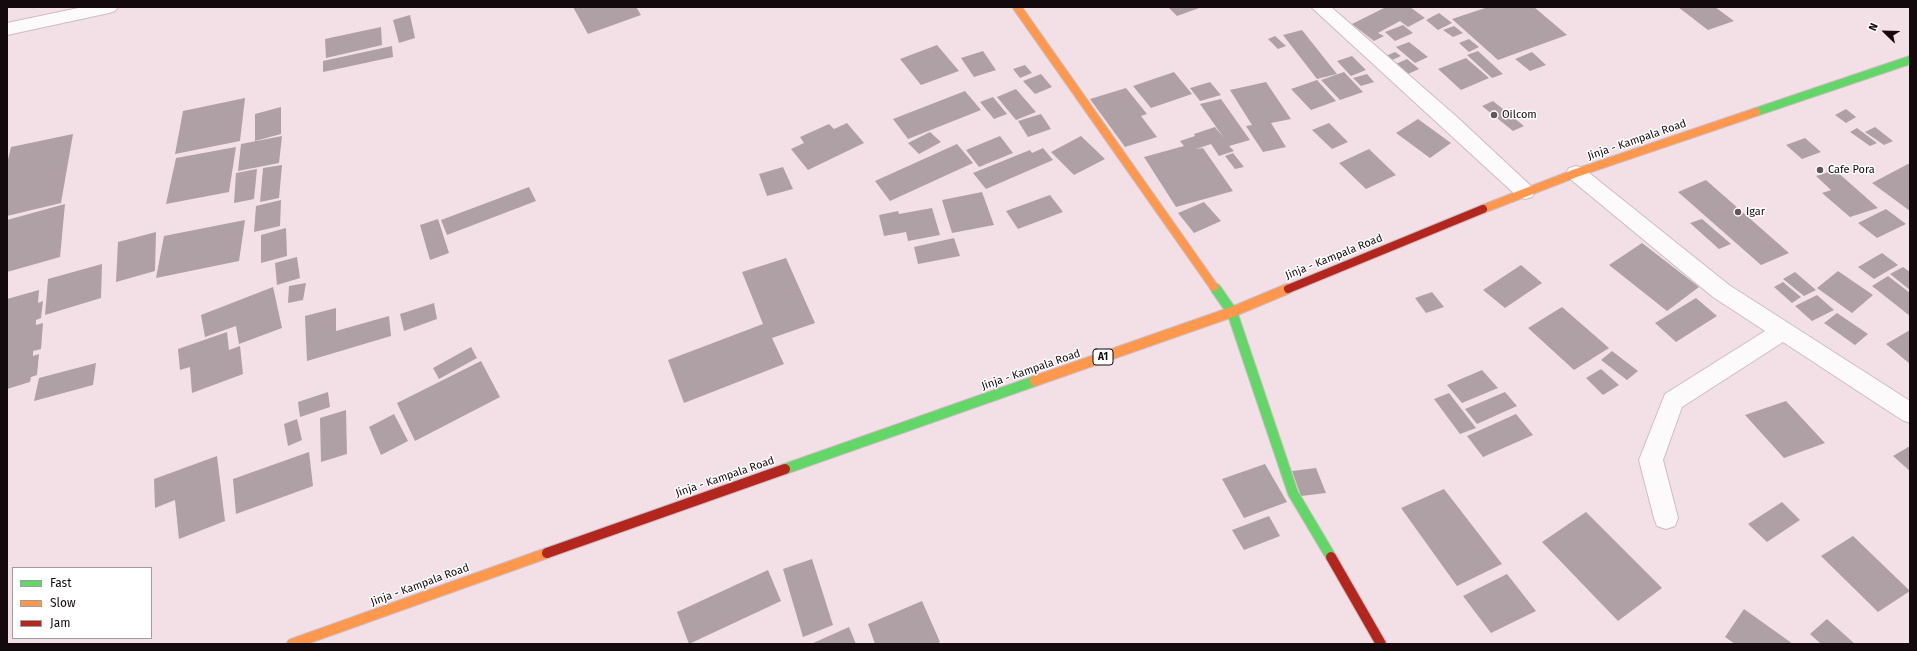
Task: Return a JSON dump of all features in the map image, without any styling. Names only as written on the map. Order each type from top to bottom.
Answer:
[{"type":"main road","points":[[1017,7],[1232,312],[1293,493],[1381,644]]},
{"type":"main road","name":"Jinja - Kampala Road","points":[[292,644],[650,516],[1232,312],[1525,192],[1576,173],[1910,60]]},
{"type":"street","points":[[7,29],[109,7]]},
{"type":"street","points":[[1320,7],[1450,122],[1525,192]]},
{"type":"street","points":[[1576,173],[1721,291],[1910,413]]},
{"type":"street","points":[[1666,518],[1651,460],[1673,401],[1783,331]]},
{"type":"building","points":[[573,7],[636,7],[641,15],[588,34]]},
{"type":"building","points":[[1168,7],[1202,7],[1177,16]]},
{"type":"building","points":[[1386,7],[1410,7],[1425,18],[1408,27],[1400,21],[1378,33],[1384,36],[1374,41],[1352,24]]},
{"type":"building","points":[[1488,7],[1534,7],[1567,35],[1498,60],[1452,19]]},
{"type":"building","points":[[1678,7],[1715,7],[1734,21],[1708,30]]},
{"type":"building","points":[[1439,13],[1452,23],[1438,30],[1426,20]]},
{"type":"building","points":[[410,15],[415,38],[399,43],[393,20]]},
{"type":"building","points":[[1403,25],[1413,33],[1395,41],[1385,32]]},
{"type":"building","points":[[1454,26],[1463,33],[1453,37],[1443,30]]},
{"type":"building","points":[[381,27],[382,45],[326,58],[325,39]]},
{"type":"building","points":[[1302,30],[1337,74],[1317,79],[1283,35]]},
{"type":"building","points":[[1275,36],[1286,46],[1278,49],[1268,39]]},
{"type":"building","points":[[1469,39],[1479,47],[1469,52],[1459,43]]},
{"type":"building","points":[[1409,42],[1428,57],[1415,63],[1396,47]]},
{"type":"building","points":[[937,45],[959,71],[921,85],[900,59]]},
{"type":"building","points":[[392,46],[393,57],[323,72],[323,61]]},
{"type":"building","points":[[983,51],[996,70],[974,77],[961,58]]},
{"type":"building","points":[[1478,51],[1503,74],[1492,78],[1467,55]]},
{"type":"building","points":[[1395,52],[1401,56],[1392,60],[1386,56]]},
{"type":"building","points":[[1532,52],[1546,65],[1530,71],[1515,59]]},
{"type":"building","points":[[1352,56],[1366,70],[1351,76],[1337,61]]},
{"type":"building","points":[[1466,58],[1489,78],[1461,90],[1438,69]]},
{"type":"building","points":[[1407,59],[1419,69],[1408,74],[1396,64]]},
{"type":"building","points":[[1025,65],[1032,73],[1020,78],[1013,69]]},
{"type":"building","points":[[1174,72],[1192,94],[1151,108],[1133,86]]},
{"type":"building","points":[[1344,72],[1363,92],[1340,100],[1321,80]]},
{"type":"building","points":[[1041,74],[1052,87],[1035,94],[1023,81]]},
{"type":"building","points":[[1367,74],[1374,82],[1361,86],[1353,78]]},
{"type":"building","points":[[1317,80],[1336,101],[1311,110],[1291,89]]},
{"type":"building","points":[[1210,82],[1221,95],[1200,101],[1190,88]]},
{"type":"building","points":[[1266,82],[1291,119],[1271,123],[1286,147],[1263,152],[1246,126],[1252,125],[1230,90]]},
{"type":"building","points":[[1126,88],[1147,114],[1141,116],[1157,137],[1125,147],[1090,99]]},
{"type":"building","points":[[1016,89],[1036,112],[1016,120],[997,97]]},
{"type":"building","points":[[965,91],[981,110],[908,139],[893,119]]},
{"type":"building","points":[[993,97],[1007,114],[994,119],[980,102]]},
{"type":"building","points":[[245,98],[240,141],[175,154],[183,111]]},
{"type":"building","points":[[1221,99],[1250,140],[1229,146],[1234,151],[1219,156],[1211,144],[1196,149],[1203,148],[1233,191],[1176,207],[1144,157],[1184,146],[1180,141],[1195,136],[1194,134],[1215,127],[1224,138],[1200,104]]},
{"type":"building","points":[[1493,101],[1524,126],[1513,131],[1482,106]]},
{"type":"building","points":[[281,107],[281,134],[255,141],[255,114]]},
{"type":"building","points":[[1846,109],[1856,117],[1846,123],[1835,115]]},
{"type":"building","points":[[1041,114],[1051,129],[1028,137],[1018,121]]},
{"type":"building","points":[[1418,119],[1451,143],[1430,158],[1396,133]]},
{"type":"building","points":[[847,123],[864,143],[808,170],[791,149],[804,143],[800,137],[829,124],[834,129]]},
{"type":"building","points":[[1329,123],[1348,142],[1332,149],[1312,130]]},
{"type":"building","points":[[1875,127],[1893,141],[1884,145],[1865,132]]},
{"type":"building","points":[[1857,128],[1877,143],[1870,146],[1850,132]]},
{"type":"building","points":[[930,132],[941,142],[919,154],[908,143]]},
{"type":"building","points":[[73,134],[61,203],[7,216],[7,164],[11,147]]},
{"type":"building","points":[[282,136],[279,163],[238,171],[241,144]]},
{"type":"building","points":[[1000,136],[1013,153],[979,167],[966,150]]},
{"type":"building","points":[[1081,136],[1105,159],[1074,175],[1051,152]]},
{"type":"building","points":[[1805,138],[1821,152],[1802,159],[1786,145]]},
{"type":"building","points":[[957,144],[973,163],[890,201],[875,181]]},
{"type":"building","points":[[236,147],[229,192],[166,204],[176,158]]},
{"type":"building","points":[[1043,148],[1053,160],[986,189],[973,173],[1030,150],[1032,153]]},
{"type":"building","points":[[1369,149],[1396,175],[1366,189],[1339,163]]},
{"type":"building","points":[[1233,153],[1244,167],[1235,169],[1225,156]]},
{"type":"building","points":[[1910,163],[1910,211],[1872,183]]},
{"type":"building","points":[[282,165],[279,198],[260,202],[263,168]]},
{"type":"building","points":[[783,167],[793,189],[767,196],[759,174]]},
{"type":"building","points":[[257,169],[254,199],[234,203],[236,173]]},
{"type":"building","points":[[1835,170],[1878,208],[1850,217],[1822,193],[1831,190],[1816,176]]},
{"type":"building","points":[[1706,180],[1789,253],[1761,265],[1678,192]]},
{"type":"building","points":[[529,187],[536,201],[447,235],[441,220]]},
{"type":"building","points":[[982,192],[994,225],[952,233],[942,200]]},
{"type":"building","points":[[1050,195],[1063,212],[1018,229],[1006,211]]},
{"type":"building","points":[[281,200],[280,226],[254,232],[256,206]]},
{"type":"building","points":[[1204,202],[1221,221],[1194,233],[1178,213]]},
{"type":"building","points":[[65,204],[60,257],[7,272],[7,220]]},
{"type":"building","points":[[932,208],[940,235],[908,241],[906,232],[884,236],[879,215],[898,211],[899,214]]},
{"type":"building","points":[[1886,209],[1906,224],[1877,238],[1858,223]]},
{"type":"building","points":[[438,219],[449,253],[430,260],[420,225]]},
{"type":"building","points":[[1702,219],[1731,244],[1719,249],[1690,223]]},
{"type":"building","points":[[245,220],[239,261],[156,278],[164,236]]},
{"type":"building","points":[[286,228],[287,256],[261,263],[261,235]]},
{"type":"building","points":[[156,232],[155,271],[116,282],[118,242]]},
{"type":"building","points":[[954,238],[960,256],[918,264],[914,247]]},
{"type":"building","points":[[1642,243],[1699,287],[1667,311],[1609,265]]},
{"type":"building","points":[[1882,253],[1898,265],[1874,279],[1858,267]]},
{"type":"building","points":[[297,257],[300,278],[277,285],[275,263]]},
{"type":"building","points":[[786,258],[815,323],[772,338],[784,364],[684,403],[668,360],[763,324],[742,272]]},
{"type":"building","points":[[102,264],[101,298],[45,315],[48,279]]},
{"type":"building","points":[[1521,265],[1542,283],[1505,308],[1483,290]]},
{"type":"building","points":[[1903,267],[1910,272],[1910,290],[1890,274]]},
{"type":"building","points":[[1838,271],[1873,295],[1852,313],[1817,288]]},
{"type":"building","points":[[1795,272],[1816,290],[1804,296],[1783,279]]},
{"type":"building","points":[[1888,276],[1910,293],[1910,316],[1872,286]]},
{"type":"building","points":[[1783,282],[1801,297],[1792,303],[1774,287]]},
{"type":"building","points":[[306,283],[303,300],[288,303],[289,286]]},
{"type":"building","points":[[273,287],[282,328],[239,344],[236,326],[205,337],[201,315]]},
{"type":"building","points":[[39,290],[38,303],[43,301],[41,318],[36,320],[36,325],[43,323],[41,349],[33,351],[33,356],[39,354],[37,375],[31,377],[30,382],[7,389],[7,299]]},
{"type":"building","points":[[1432,292],[1444,307],[1426,313],[1415,298]]},
{"type":"building","points":[[1817,295],[1834,310],[1812,321],[1795,306]]},
{"type":"building","points":[[1696,298],[1717,316],[1676,342],[1655,323]]},
{"type":"building","points":[[434,303],[437,319],[404,331],[400,314]]},
{"type":"building","points":[[1562,307],[1609,348],[1574,370],[1528,328]]},
{"type":"building","points":[[336,308],[336,331],[389,316],[391,336],[307,361],[305,316]]},
{"type":"building","points":[[1837,313],[1868,334],[1855,345],[1824,323]]},
{"type":"building","points":[[1910,330],[1910,364],[1886,344]]},
{"type":"building","points":[[227,332],[229,350],[240,346],[243,374],[192,393],[190,367],[180,370],[178,349]]},
{"type":"building","points":[[471,347],[477,358],[439,379],[433,368]]},
{"type":"building","points":[[1612,351],[1638,371],[1627,380],[1601,360]]},
{"type":"building","points":[[481,361],[500,397],[415,441],[397,403]]},
{"type":"building","points":[[96,363],[93,385],[34,401],[39,378]]},
{"type":"building","points":[[1601,369],[1619,385],[1603,395],[1586,378]]},
{"type":"building","points":[[1482,370],[1498,388],[1462,403],[1447,385]]},
{"type":"building","points":[[328,392],[330,407],[300,417],[298,402]]},
{"type":"building","points":[[1505,392],[1517,406],[1477,424],[1465,409]]},
{"type":"building","points":[[1449,393],[1476,428],[1460,434],[1434,399]]},
{"type":"building","points":[[1786,401],[1825,443],[1784,458],[1745,415]]},
{"type":"building","points":[[346,410],[347,454],[321,462],[320,418]]},
{"type":"building","points":[[394,414],[408,441],[381,455],[369,427]]},
{"type":"building","points":[[1516,414],[1533,435],[1483,457],[1467,436]]},
{"type":"building","points":[[297,419],[302,440],[288,446],[284,424]]},
{"type":"building","points":[[1910,446],[1910,471],[1893,456]]},
{"type":"building","points":[[309,452],[313,486],[236,514],[233,479]]},
{"type":"building","points":[[217,456],[225,521],[179,539],[175,500],[155,508],[154,479]]},
{"type":"building","points":[[1265,464],[1287,502],[1244,518],[1222,479]]},
{"type":"building","points":[[1316,468],[1326,493],[1301,496],[1292,471]]},
{"type":"building","points":[[1444,489],[1502,564],[1457,586],[1401,508]]},
{"type":"building","points":[[1782,502],[1800,520],[1767,542],[1748,524]]},
{"type":"building","points":[[1586,512],[1662,588],[1618,621],[1542,542]]},
{"type":"building","points":[[1269,516],[1280,536],[1244,550],[1232,530]]},
{"type":"building","points":[[1853,536],[1910,591],[1878,612],[1821,556]]},
{"type":"building","points":[[812,559],[833,625],[803,637],[783,569]]},
{"type":"building","points":[[768,570],[781,601],[689,644],[677,612]]},
{"type":"building","points":[[1507,574],[1536,611],[1491,633],[1463,596]]},
{"type":"building","points":[[922,601],[940,642],[936,644],[875,644],[868,624]]},
{"type":"building","points":[[1744,609],[1793,644],[1735,644],[1725,637]]},
{"type":"building","points":[[1827,619],[1855,644],[1821,644],[1810,634]]},
{"type":"building","points":[[849,627],[856,644],[811,644]]},
{"type":"traffic: fast","points":[[1756,112],[1910,60]]},
{"type":"traffic: fast","points":[[1214,287],[1232,312],[1293,493],[1331,557]]},
{"type":"traffic: fast","points":[[785,469],[1035,381]]},
{"type":"traffic: slow","points":[[1017,7],[1214,287]]},
{"type":"traffic: slow","points":[[1483,209],[1576,173],[1756,112]]},
{"type":"traffic: slow","points":[[1035,381],[1232,312],[1288,289]]},
{"type":"traffic: slow","points":[[292,644],[547,553]]},
{"type":"traffic: jam","points":[[1288,289],[1483,209]]},
{"type":"traffic: jam","points":[[547,553],[785,469]]},
{"type":"traffic: jam","points":[[1331,557],[1381,644]]},
{"type":"place","name":"Oilcom","points":[[1494,115]]},
{"type":"place","name":"Cafe Pora","points":[[1820,170]]},
{"type":"place","name":"Igar","points":[[1738,212]]}]
